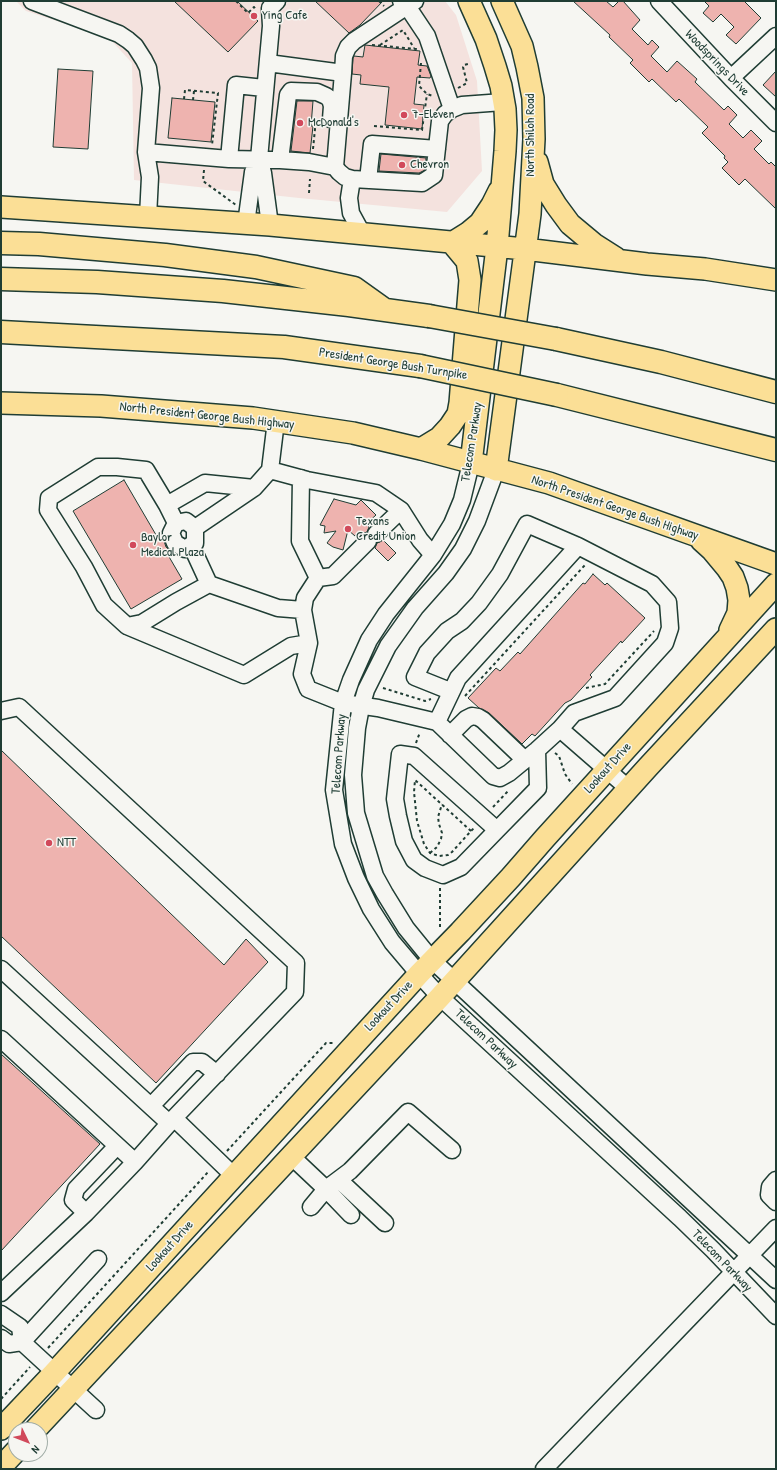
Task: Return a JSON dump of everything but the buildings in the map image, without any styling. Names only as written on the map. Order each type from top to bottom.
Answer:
[{"type":"highway","points":[[1,243],[39,244],[165,255],[256,267],[354,288],[385,310]]},
{"type":"highway","points":[[1,279],[97,282],[262,295],[429,316],[556,339],[661,362],[776,392]]},
{"type":"highway","name":"President George Bush Turnpike","points":[[1,332],[284,347],[420,366],[557,395],[776,450]]},
{"type":"main road","name":"North Shiloh Road","points":[[469,1],[486,39],[495,66],[503,102],[506,130],[497,246]]},
{"type":"main road","name":"North Shiloh Road","points":[[502,1],[510,15],[522,46],[528,67],[533,98],[534,149],[530,214],[525,249]]},
{"type":"main road","points":[[534,149],[543,184],[570,224],[594,244],[622,261]]},
{"type":"main road","points":[[452,243],[480,223],[492,205],[502,185]]},
{"type":"main road","points":[[1,207],[148,217],[241,215],[270,225],[363,235],[525,249],[622,261],[705,269],[776,280]]},
{"type":"main road","points":[[421,449],[439,438],[450,426],[458,414],[460,403],[470,280],[467,261],[452,243]]},
{"type":"main road","name":"Telecom Parkway","points":[[471,463],[497,246]]},
{"type":"main road","name":"Telecom Parkway","points":[[496,470],[525,249]]},
{"type":"main road","name":"North President George Bush Highway","points":[[1,403],[101,406],[253,418],[353,433],[421,449],[549,483],[699,538],[776,564]]},
{"type":"main road","points":[[699,538],[712,550],[733,577],[739,600],[738,613],[733,625],[717,649]]},
{"type":"main road","name":"Lookout Drive","points":[[1,1429],[425,967],[506,883],[606,770],[776,584]]},
{"type":"main road","name":"Lookout Drive","points":[[43,1422],[440,997],[776,629]]},
{"type":"main road","points":[[291,1156],[288,1138],[321,1081]]},
{"type":"main road","points":[[1,1467],[8,1460]]},
{"type":"street","points":[[32,1],[50,9],[110,30],[128,40],[135,46],[148,68],[151,88],[146,152],[150,177],[148,217]]},
{"type":"street","name":"Woodsprings Drive","points":[[659,1],[731,78],[776,123]]},
{"type":"street","points":[[330,166],[344,56],[354,41],[408,3],[427,36],[452,109]]},
{"type":"street","points":[[267,6],[271,26],[264,88],[259,159],[263,173],[270,225]]},
{"type":"street","points":[[731,78],[776,36]]},
{"type":"street","points":[[268,63],[343,73]]},
{"type":"street","points":[[228,160],[236,85],[264,88]]},
{"type":"street","points":[[280,160],[288,95],[291,91],[317,92],[326,96],[330,100],[332,106],[330,166]]},
{"type":"street","points":[[146,152],[228,160],[280,160],[330,166],[345,177],[352,179],[422,183],[434,175],[440,121],[445,114],[452,109],[462,106],[503,102]]},
{"type":"street","points":[[368,180],[372,144],[437,149]]},
{"type":"street","points":[[241,215],[253,172],[259,159]]},
{"type":"street","points":[[352,179],[349,198],[351,213],[363,235]]},
{"type":"street","points":[[195,528],[254,488],[270,470],[276,421]]},
{"type":"street","name":"Telecom Parkway","points":[[471,463],[462,500],[452,524],[433,556],[386,614],[369,640],[350,680],[343,703],[334,790],[343,844],[356,878],[371,908],[392,942],[425,967],[454,980],[776,1280]]},
{"type":"street","points":[[176,523],[146,470],[98,467],[49,498],[48,510],[84,568],[104,606],[127,626],[244,675],[291,646],[309,643]]},
{"type":"street","points":[[270,470],[300,478],[376,493],[401,510],[420,540],[433,556]]},
{"type":"street","name":"Telecom Parkway","points":[[496,470],[477,521],[463,548],[446,573],[415,608],[388,646],[366,690],[357,728],[353,775],[356,813],[375,876],[406,928],[419,945],[425,967],[440,997],[680,1218],[776,1316]]},
{"type":"street","points":[[300,478],[300,541],[318,578]]},
{"type":"street","points":[[167,505],[205,483],[254,488]]},
{"type":"street","points":[[401,510],[333,576],[318,578],[305,598],[303,610],[309,643],[302,674],[308,689],[343,703],[361,707],[378,708],[437,722],[493,776],[500,778],[538,753],[574,713],[615,698],[665,643],[670,628],[668,602],[652,584],[578,546],[527,524],[500,574],[479,603],[462,621],[447,631],[427,653],[415,677],[455,696]]},
{"type":"street","points":[[176,523],[186,521],[195,528]]},
{"type":"street","points":[[176,523],[171,533],[175,543],[185,549],[195,543],[195,528]]},
{"type":"street","points":[[191,546],[209,584],[278,608],[303,610]]},
{"type":"street","points":[[437,722],[455,696],[458,678],[578,546]]},
{"type":"street","points":[[127,626],[142,623],[209,584]]},
{"type":"street","points":[[1,711],[19,707],[296,963],[295,992],[86,1213],[1,1293]]},
{"type":"street","points":[[450,735],[466,719],[472,716],[478,717],[538,753]]},
{"type":"street","points":[[560,729],[629,789]]},
{"type":"street","points":[[497,830],[414,756],[400,754],[395,799],[404,841],[414,860],[424,868],[443,875],[461,867],[538,788],[538,753]]},
{"type":"street","points":[[1,969],[151,1106],[172,1121],[234,1176]]},
{"type":"street","points":[[1,1039],[135,1162]]},
{"type":"street","points":[[151,1106],[193,1062],[202,1062],[217,1074]]},
{"type":"street","points":[[311,1207],[326,1189],[350,1171],[408,1112],[452,1150]]},
{"type":"street","points":[[86,1213],[73,1200],[76,1189],[117,1146]]},
{"type":"street","points":[[291,1156],[351,1215]]},
{"type":"street","points":[[339,1180],[385,1223]]},
{"type":"street","points":[[776,1180],[770,1187],[769,1194],[776,1202]]},
{"type":"street","points":[[547,1468],[776,1228]]},
{"type":"street","points":[[1,1338],[9,1344],[22,1342],[98,1259]]},
{"type":"street","points":[[1,1314],[20,1327],[22,1342],[96,1410]]},
{"type":"path","points":[[236,1],[248,13],[254,7],[267,6]]},
{"type":"path","points":[[379,46],[403,30],[414,48]]},
{"type":"path","points":[[371,45],[422,49]]},
{"type":"path","points":[[421,60],[419,86],[427,94],[432,96],[438,95]]},
{"type":"path","points":[[452,90],[467,83],[463,67],[464,65],[468,64]]},
{"type":"path","points":[[184,99],[185,90],[218,93],[212,150]]},
{"type":"path","points":[[193,100],[194,90]]},
{"type":"path","points":[[374,126],[422,130],[427,94]]},
{"type":"path","points":[[313,149],[316,120]]},
{"type":"path","points":[[204,174],[203,181],[241,215]]},
{"type":"path","points":[[309,193],[310,179]]},
{"type":"path","points":[[455,696],[586,565]]},
{"type":"path","points":[[586,688],[605,684],[657,626]]},
{"type":"path","points":[[383,688],[425,701],[430,699],[428,706]]},
{"type":"path","points":[[415,747],[421,729]]},
{"type":"path","points":[[538,753],[559,756],[565,774],[572,784]]},
{"type":"path","points":[[471,831],[415,780],[414,797],[417,821],[424,844],[430,853],[439,856],[448,855],[471,831],[478,823]]},
{"type":"path","points":[[492,808],[512,786]]},
{"type":"path","points":[[430,853],[437,847],[441,840],[442,832],[438,817],[442,804]]},
{"type":"path","points":[[440,888],[440,929]]},
{"type":"path","points":[[226,1153],[326,1043],[338,1043]]},
{"type":"path","points":[[52,1344],[212,1168]]},
{"type":"path","points":[[1,1399],[29,1368]]},
{"type":"shaded area","points":[[16,1],[445,1],[456,15],[477,81],[482,171],[447,212],[134,180],[132,63],[109,38],[26,11]]},
{"type":"place","name":"Ying Cafe","points":[[254,16]]},
{"type":"place","name":"7-Eleven","points":[[404,115]]},
{"type":"place","name":"McDonald's","points":[[300,123]]},
{"type":"place","name":"Chevron","points":[[402,165]]},
{"type":"place","name":"Texans Credit Union","points":[[348,529]]},
{"type":"place","name":"Baylor Medical Plaza","points":[[133,545]]},
{"type":"place","name":"NTT","points":[[49,843]]}]
